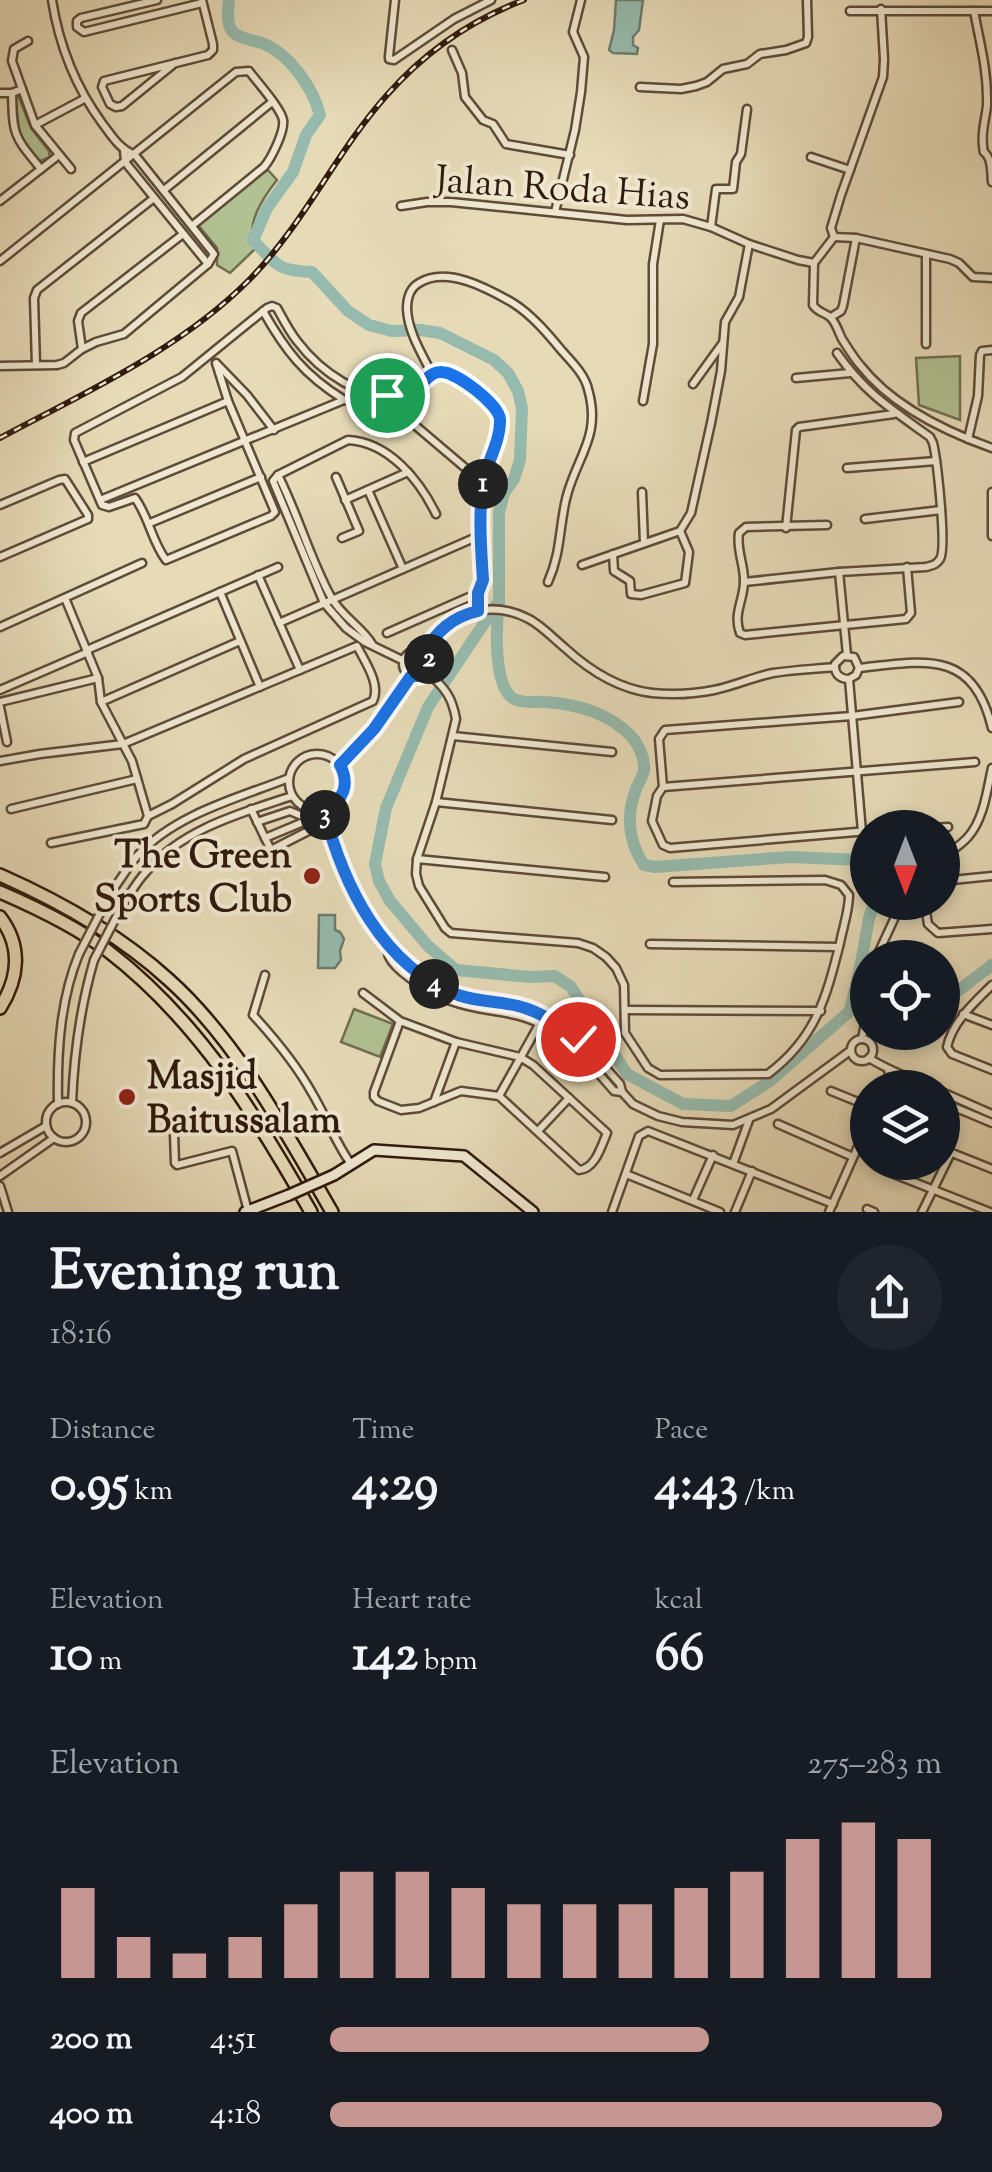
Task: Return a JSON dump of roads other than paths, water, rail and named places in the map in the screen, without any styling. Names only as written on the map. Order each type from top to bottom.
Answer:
[{"type":"highway","points":[[0,875],[114,936],[171,981],[219,1034],[278,1119],[332,1212]]},
{"type":"highway","points":[[0,892],[106,949],[157,993],[206,1046],[263,1129],[311,1212]]},
{"type":"highway","points":[[0,916],[12,935],[16,974],[0,1008]]},
{"type":"street","points":[[0,366],[64,363],[96,342],[124,334],[213,257],[213,250],[193,225],[135,155],[124,150],[84,99],[67,59],[52,0]]},
{"type":"street","points":[[157,0],[80,18],[77,27],[84,32],[202,1],[213,50],[208,55],[175,63],[104,81],[102,87],[110,104],[122,106],[175,63]]},
{"type":"street","points":[[395,0],[389,56],[394,60],[454,19],[491,0]]},
{"type":"street","points":[[555,212],[581,92],[584,60],[572,32],[582,0]]},
{"type":"street","points":[[640,88],[696,86],[723,69],[748,64],[760,54],[806,43],[807,0]]},
{"type":"street","points":[[834,237],[832,228],[883,77],[881,10]]},
{"type":"street","points":[[850,11],[992,12]]},
{"type":"street","points":[[974,12],[979,48],[985,58],[989,105],[982,140],[992,182]]},
{"type":"street","points":[[28,41],[17,46],[12,56],[22,88],[35,125],[71,169]]},
{"type":"street","points":[[452,50],[462,73],[464,98],[484,120],[493,124],[506,144],[570,154]]},
{"type":"street","points":[[0,261],[239,70],[248,72],[284,120],[283,128],[269,162],[193,225]]},
{"type":"street","points":[[0,93],[22,88]]},
{"type":"street","points":[[12,93],[15,135],[41,169]]},
{"type":"street","points":[[35,125],[84,99]]},
{"type":"street","points":[[164,190],[272,102]]},
{"type":"street","points":[[710,227],[716,189],[733,189],[747,109]]},
{"type":"street","points":[[124,150],[125,162],[208,264]]},
{"type":"street","points":[[0,202],[59,155]]},
{"type":"street","points":[[812,158],[850,170]]},
{"type":"street","points":[[36,365],[34,298],[38,290],[154,198]]},
{"type":"street","name":"Jalan Roda Hias","points":[[401,206],[450,202],[627,220],[683,220],[814,263]]},
{"type":"street","points":[[643,401],[653,344],[653,264],[660,220]]},
{"type":"street","points":[[82,349],[78,321],[81,314],[183,234]]},
{"type":"street","points":[[992,278],[973,276],[956,262],[926,254],[856,238],[834,237],[814,263],[813,305],[816,311],[830,317],[848,350],[878,386],[968,440],[992,448]]},
{"type":"street","points":[[830,317],[842,311],[856,238]]},
{"type":"street","points":[[582,565],[680,530],[691,513],[712,423],[726,316],[740,292],[749,244]]},
{"type":"street","points":[[926,254],[926,344]]},
{"type":"street","points":[[432,374],[415,340],[408,300],[412,288],[423,280],[446,276],[469,282],[516,305],[549,336],[588,385],[592,408],[590,440],[567,493],[560,548],[548,582]]},
{"type":"street","points":[[213,359],[274,512],[166,560],[135,498],[105,507],[74,440],[76,431],[213,359],[272,306],[310,356],[330,374],[364,391],[401,393],[440,371],[460,379],[497,411],[499,431],[483,483],[483,580],[478,611]]},
{"type":"street","points":[[263,311],[285,349],[325,388],[344,400],[396,410],[483,483]]},
{"type":"street","points":[[693,384],[723,343]]},
{"type":"street","points":[[968,440],[978,396],[980,355],[992,350]]},
{"type":"street","points":[[744,582],[931,566],[940,559],[944,549],[932,440],[878,401],[837,353]]},
{"type":"street","points":[[213,359],[274,430]]},
{"type":"street","points":[[796,378],[851,373]]},
{"type":"street","points":[[100,500],[344,400]]},
{"type":"street","points":[[83,462],[228,401]]},
{"type":"street","points":[[786,528],[796,430],[896,413]]},
{"type":"street","points":[[404,661],[346,628],[328,602],[273,481],[348,440],[359,440],[408,472],[425,491],[436,514]]},
{"type":"street","points":[[847,468],[936,461]]},
{"type":"street","points":[[345,500],[408,472]]},
{"type":"street","points":[[150,523],[261,478]]},
{"type":"street","points":[[336,478],[359,531],[342,538]]},
{"type":"street","points":[[0,505],[64,480],[88,519],[0,557]]},
{"type":"street","points":[[368,490],[403,569]]},
{"type":"street","points":[[642,492],[644,542]]},
{"type":"street","points":[[992,492],[992,536]]},
{"type":"street","points":[[865,519],[941,510]]},
{"type":"street","points":[[827,526],[746,527],[739,533],[744,582],[736,614],[740,633],[908,618],[911,613],[907,567]]},
{"type":"street","points":[[613,554],[614,571],[630,581],[632,594],[685,583],[689,552],[680,530]]},
{"type":"street","points":[[279,623],[481,535]]},
{"type":"street","points":[[0,627],[142,562]]},
{"type":"street","points":[[0,690],[278,567]]},
{"type":"street","points":[[839,572],[847,655]]},
{"type":"street","points":[[258,576],[300,670]]},
{"type":"street","points":[[220,592],[260,687]]},
{"type":"street","points":[[387,633],[478,593]]},
{"type":"street","points":[[52,843],[148,821],[138,779],[101,702],[98,678],[65,598]]},
{"type":"street","points":[[424,653],[435,635],[452,621],[488,610],[529,619],[612,683],[653,693],[715,690],[774,673],[835,667]]},
{"type":"street","points":[[101,702],[240,640]]},
{"type":"street","points":[[0,761],[122,744],[357,646],[376,686],[373,701],[244,759],[148,816]]},
{"type":"street","points":[[412,652],[424,653],[429,660],[426,672],[420,676],[411,676],[404,661],[412,652]]},
{"type":"street","points":[[847,655],[856,660],[859,668],[849,679],[838,675],[835,667],[837,660],[847,655]]},
{"type":"street","points":[[859,668],[919,661],[947,666],[968,678],[976,688],[992,728]]},
{"type":"street","points":[[426,672],[442,685],[456,719],[416,874],[419,886],[448,931],[578,943],[606,956],[624,985],[625,1033],[648,1068],[660,1076],[768,1074],[796,1048],[820,1011],[833,976],[849,895],[838,883],[825,880],[672,882]]},
{"type":"street","points":[[340,765],[374,729],[411,676]]},
{"type":"street","points":[[7,742],[0,704],[98,678]]},
{"type":"street","points":[[849,679],[861,810]]},
{"type":"street","points":[[850,833],[670,848],[663,844],[652,821],[663,787],[658,739],[666,730],[852,716],[959,702]]},
{"type":"street","points":[[452,736],[612,752]]},
{"type":"street","points":[[324,755],[340,765],[344,792],[340,800],[324,810],[306,809],[292,796],[288,778],[292,768],[306,756],[324,755]]},
{"type":"street","points":[[663,787],[975,762]]},
{"type":"street","points":[[960,844],[976,825],[988,801],[992,768]]},
{"type":"street","points":[[58,1104],[61,1029],[68,987],[110,894],[138,856],[162,835],[199,814],[288,778]]},
{"type":"street","points":[[12,809],[138,779]]},
{"type":"street","points":[[72,1103],[75,1043],[82,1006],[94,960],[123,904],[146,872],[188,836],[292,796]]},
{"type":"street","points":[[436,802],[612,820]]},
{"type":"street","points":[[252,809],[265,838],[270,848],[273,849],[318,828],[309,819],[290,811],[258,822]]},
{"type":"street","points":[[324,810],[347,877],[388,947],[389,957],[400,969],[434,994],[459,1004],[542,1019],[614,1090],[658,1116],[720,1125],[749,1120],[771,1110],[850,1051],[857,1060],[870,1058],[888,1070]]},
{"type":"street","points":[[265,838],[309,819]]},
{"type":"street","points":[[417,860],[605,878]]},
{"type":"street","points":[[960,879],[992,876]]},
{"type":"street","points":[[927,920],[938,933],[992,929]]},
{"type":"street","points":[[650,944],[838,947]]},
{"type":"street","points":[[265,975],[253,1014],[300,1072],[352,1166]]},
{"type":"street","points":[[992,985],[963,1014],[947,1050],[992,1070]]},
{"type":"street","points":[[363,993],[400,1020],[456,1042],[520,1057],[532,1065],[606,1133],[591,1166],[579,1170],[498,1096],[461,1091],[419,1108],[400,1110],[378,1101],[374,1096],[400,1020]]},
{"type":"street","points":[[626,1010],[820,1011]]},
{"type":"street","points":[[963,1014],[992,1026]]},
{"type":"street","points":[[498,1096],[542,1019]]},
{"type":"street","points":[[433,1103],[456,1042]]},
{"type":"street","points":[[870,1058],[871,1050]]},
{"type":"street","points":[[831,1091],[850,1099]]},
{"type":"street","points":[[538,1131],[568,1098]]},
{"type":"street","points":[[960,1100],[992,1114]]},
{"type":"street","points":[[72,1103],[86,1116],[84,1131],[67,1142],[54,1138],[46,1126],[48,1113],[58,1104],[72,1103]]},
{"type":"street","points":[[960,1110],[992,1124]]},
{"type":"street","points":[[733,1164],[749,1120]]},
{"type":"street","points":[[778,1124],[850,1156]]},
{"type":"street","points":[[0,1152],[46,1126]]},
{"type":"street","points":[[612,1212],[643,1132],[656,1132],[713,1155],[831,1208],[850,1164]]},
{"type":"street","points":[[174,1133],[176,1164],[232,1150],[247,1212],[334,1175],[374,1150],[464,1156],[533,1212]]},
{"type":"street","points":[[0,1176],[54,1138]]},
{"type":"street","points":[[693,1200],[713,1155]]},
{"type":"street","points":[[960,1156],[992,1169]]},
{"type":"street","points":[[735,1212],[752,1171]]},
{"type":"street","points":[[626,1174],[720,1212]]},
{"type":"street","points":[[910,1180],[990,1212]]},
{"type":"street","points":[[922,1212],[938,1180]]},
{"type":"street","points":[[0,1186],[8,1212]]},
{"type":"water","points":[[616,0],[643,0],[639,30],[633,37],[637,54],[609,50]]},
{"type":"water","points":[[319,915],[335,915],[335,930],[344,939],[341,960],[335,968],[318,968]]},
{"type":"waterway","points":[[229,0],[232,31],[272,48],[291,63],[306,83],[320,115],[306,135],[293,172],[267,208],[253,240],[278,265],[312,272],[348,311],[369,325],[392,331],[440,333],[494,360],[508,373],[522,408],[520,460],[499,513],[499,601],[428,707],[386,808],[375,864],[390,901],[428,946],[456,970],[555,976],[571,987],[627,1074],[683,1104],[731,1106],[770,1081],[850,1011]]},
{"type":"waterway","points":[[499,604],[499,669],[507,692],[518,701],[568,705],[602,715],[621,727],[638,746],[644,770],[632,801],[630,820],[632,839],[644,865],[790,857],[850,860]]},
{"type":"waterway","points":[[865,940],[869,920]]},
{"type":"waterway","points":[[960,989],[992,965]]},
{"type":"railway","points":[[0,438],[131,368],[223,304],[269,258],[369,117],[401,80],[467,28],[524,0]]},
{"type":"place","name":"The Green Sports Club","points":[[312,876]]},
{"type":"place","name":"Masjid Baitussalam","points":[[127,1097]]}]
